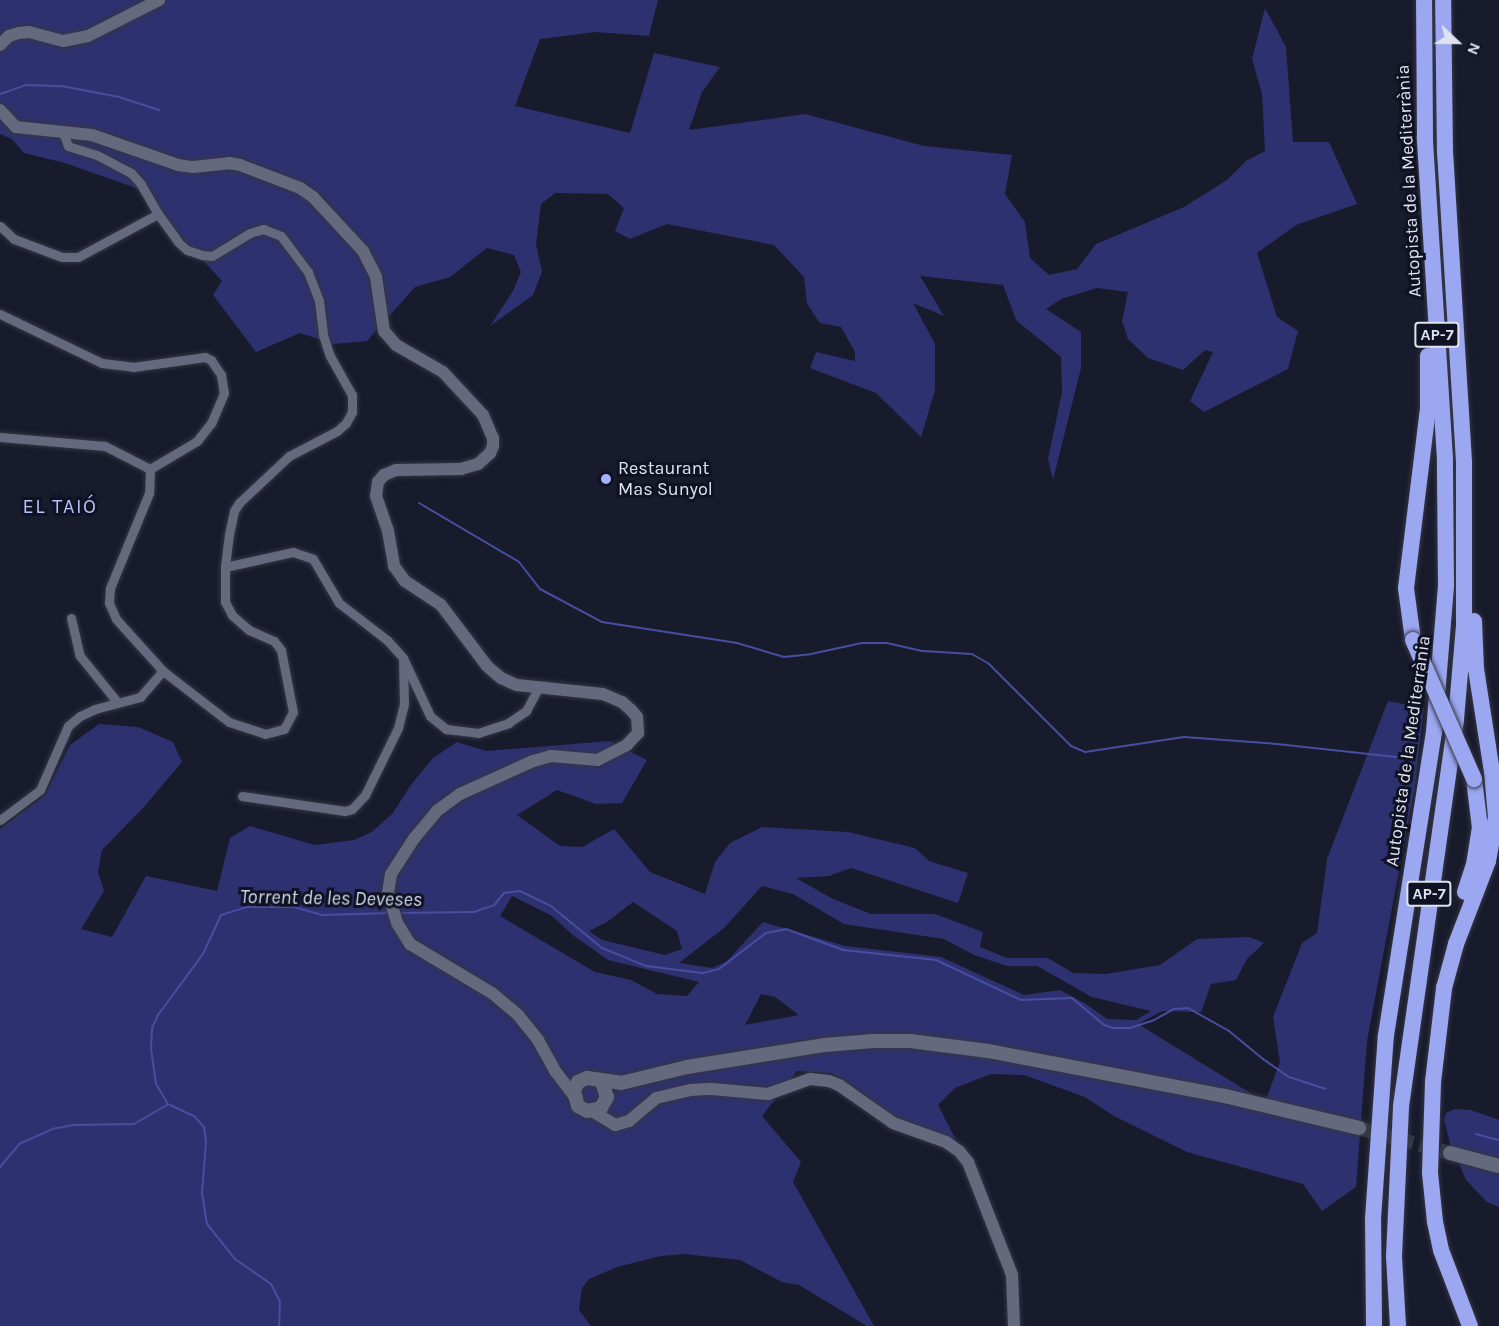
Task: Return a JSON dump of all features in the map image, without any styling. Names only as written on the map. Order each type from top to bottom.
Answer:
[{"type":"highway","name":"Autopista de la Mediterrània","points":[[1374,1326],[1373,1219],[1386,1035],[1432,743],[1444,628],[1447,499],[1425,137],[1424,0]]},
{"type":"highway","name":"Autopista de la Mediterrània","points":[[1398,1326],[1395,1256],[1401,1106],[1461,667],[1466,554],[1464,462],[1446,165],[1443,0]]},
{"type":"highway","points":[[1430,238],[1428,408],[1407,588],[1413,640],[1474,779],[1479,810],[1478,846],[1436,982],[1426,1062],[1423,1187],[1428,1230],[1443,1281],[1461,1326]]},
{"type":"highway","points":[[1464,462],[1472,522],[1476,669],[1492,772],[1496,817],[1488,861],[1456,944],[1444,988],[1433,1082],[1430,1173],[1439,1243],[1451,1281],[1470,1326]]},
{"type":"main road","points":[[628,1082],[601,1104],[582,1109],[574,1096],[576,1086],[582,1080],[592,1077],[602,1082],[628,1082],[681,1068],[825,1045],[910,1041],[988,1051],[1225,1096],[1359,1128]]},
{"type":"main road","points":[[601,1104],[602,1082]]},
{"type":"main road","points":[[1450,1153],[1499,1166]]},
{"type":"street","points":[[0,45],[9,36],[19,33],[29,32],[63,41],[88,36],[159,0]]},
{"type":"street","points":[[0,110],[16,127],[92,135],[178,165],[193,167],[240,165],[283,180],[313,197],[363,251],[376,277],[384,331],[396,345],[443,372],[483,415],[493,438],[490,453],[478,464],[461,469],[396,470],[384,475],[378,482],[376,496],[388,531],[394,566],[405,581],[441,606],[487,666],[501,678],[517,685],[583,690],[603,694],[622,702],[637,717],[638,733],[627,745],[598,760],[551,756],[533,761],[460,794],[437,811],[415,837],[391,874],[389,895],[397,923],[410,944],[503,1001],[531,1029],[574,1096]]},
{"type":"street","points":[[63,132],[68,146],[97,155],[130,172],[141,184],[158,214],[178,242],[187,250],[212,256],[250,233],[263,230],[280,236],[308,272],[319,301],[323,334],[330,356],[352,395],[352,412],[346,423],[337,431],[289,456],[239,503],[232,522],[225,567],[225,602],[232,615],[249,630],[279,645],[289,682],[293,712],[290,722],[284,729],[265,734],[239,726],[218,716],[163,671],[116,619],[110,603],[110,588],[149,493],[150,469]]},
{"type":"street","points":[[0,226],[14,239],[62,257],[78,257],[158,214]]},
{"type":"street","points":[[0,314],[102,363],[133,367],[157,366],[198,357],[211,360],[221,375],[224,393],[211,423],[197,441],[150,469]]},
{"type":"street","points":[[0,437],[105,446],[150,469]]},
{"type":"street","points":[[225,567],[293,552],[314,559],[339,603],[387,640],[404,658],[430,716],[446,729],[478,733],[518,718],[532,704],[538,688]]},
{"type":"street","points":[[71,618],[80,656],[118,703]]},
{"type":"street","points":[[242,796],[336,810],[352,809],[365,795],[398,728],[404,704],[404,658]]},
{"type":"street","points":[[0,820],[40,790],[68,726],[80,716],[140,697],[163,671]]},
{"type":"street","points":[[553,1066],[582,1080]]},
{"type":"street","points":[[601,1104],[612,1124],[619,1124],[629,1121],[656,1098],[690,1090],[712,1089],[768,1094],[810,1079],[829,1081],[839,1085],[893,1123],[946,1142],[960,1151],[968,1162],[1012,1275],[1014,1326]]},
{"type":"shaded area","points":[[0,0],[658,0],[649,36],[596,32],[540,39],[515,106],[630,133],[654,53],[720,67],[702,92],[689,130],[805,114],[924,146],[1012,155],[1005,194],[1025,222],[1030,258],[1049,275],[1077,269],[1096,244],[1184,207],[1227,180],[1246,161],[1265,151],[1262,94],[1252,59],[1265,8],[1286,47],[1293,142],[1329,142],[1357,204],[1296,225],[1257,253],[1277,317],[1298,331],[1288,369],[1204,412],[1190,401],[1213,352],[1205,350],[1183,370],[1148,358],[1128,339],[1122,321],[1128,292],[1097,288],[1061,299],[1046,309],[1081,332],[1081,368],[1053,480],[1048,459],[1062,392],[1061,357],[1016,320],[1003,285],[920,276],[944,316],[913,303],[935,344],[935,390],[921,437],[876,393],[810,368],[816,352],[855,361],[855,352],[841,327],[820,323],[807,304],[804,277],[774,245],[667,224],[630,239],[615,231],[624,208],[608,194],[555,193],[541,204],[536,244],[542,272],[533,295],[490,326],[513,291],[521,272],[514,255],[487,248],[450,277],[415,287],[367,341],[334,344],[300,333],[256,352],[213,295],[222,281],[136,188],[65,163],[24,153],[12,139],[0,134]]},
{"type":"shaded area","points":[[1388,701],[1424,708],[1415,786],[1367,1041],[1356,1187],[1322,1211],[1303,1184],[1187,1152],[1114,1116],[1085,1097],[1024,1075],[991,1074],[955,1088],[938,1105],[956,1140],[892,1116],[863,1093],[831,1073],[797,1071],[762,1116],[801,1162],[793,1182],[874,1326],[867,1326],[799,1285],[782,1282],[740,1260],[684,1254],[661,1256],[617,1267],[589,1279],[582,1288],[579,1310],[591,1326],[0,1326],[0,829],[45,795],[70,745],[99,724],[138,727],[173,742],[182,762],[143,808],[102,850],[98,872],[104,891],[81,929],[112,937],[146,876],[217,891],[230,838],[250,826],[315,845],[354,840],[372,832],[393,813],[410,786],[433,758],[457,742],[486,751],[610,741],[647,760],[622,803],[596,804],[557,790],[517,815],[560,846],[582,847],[614,829],[650,872],[705,894],[715,862],[730,843],[762,827],[848,832],[915,848],[929,861],[968,873],[958,903],[851,868],[829,876],[796,878],[833,899],[871,914],[935,914],[983,932],[980,947],[1007,958],[1048,958],[1073,973],[1106,974],[1160,965],[1197,939],[1249,937],[1264,943],[1247,959],[1236,980],[1211,984],[1201,1012],[1162,1011],[1138,1024],[1265,1102],[1280,1062],[1273,1017],[1302,943],[1317,933],[1327,859]],"holes":[[[762,886],[793,894],[844,924],[944,939],[974,955],[1007,966],[1037,966],[1092,997],[1151,1011],[1136,1020],[1107,1019],[1060,990],[1024,995],[941,957],[845,946],[763,922],[727,961],[712,968],[679,963],[724,928]],[[512,896],[552,916],[574,936],[608,960],[699,982],[687,996],[657,994],[631,980],[595,972],[500,916]],[[633,902],[677,931],[682,949],[665,955],[602,940],[589,931],[607,922]],[[761,994],[775,997],[799,1015],[745,1025]]]},
{"type":"shaded area","points":[[1455,1109],[1471,1110],[1499,1120],[1499,1207],[1487,1202],[1466,1180],[1450,1143],[1444,1120],[1446,1113]]},
{"type":"waterway","points":[[0,94],[26,85],[62,86],[119,97],[159,110]]},
{"type":"waterway","points":[[419,503],[519,562],[540,589],[602,622],[737,643],[784,657],[811,654],[862,643],[887,643],[923,651],[972,654],[989,664],[1071,746],[1085,752],[1184,737],[1277,744],[1405,758]]},
{"type":"waterway","name":"Torrent de les Deveses","points":[[397,913],[474,912],[494,905],[504,893],[520,891],[551,906],[602,948],[646,966],[703,973],[719,969],[766,933],[786,929],[843,950],[936,960],[1021,1000],[1072,998],[1104,1025],[1114,1028],[1130,1028],[1154,1020],[1174,1009],[1188,1008],[1229,1031],[1289,1077],[1325,1089]]},
{"type":"waterway","name":"Torrent de les Deveses","points":[[0,1167],[19,1144],[52,1129],[72,1125],[134,1124],[168,1104],[156,1084],[151,1048],[152,1028],[158,1015],[203,954],[221,915],[247,907],[294,907],[322,915],[389,913]]},
{"type":"waterway","points":[[170,1105],[194,1116],[204,1127],[206,1142],[202,1193],[207,1224],[235,1259],[271,1284],[280,1302],[279,1326]]},
{"type":"waterway","name":"Torrent de les Deveses","points":[[1476,1134],[1499,1140]]},
{"type":"tunnel","points":[[1359,1128],[1450,1153]]},
{"type":"place","name":"Restaurant Mas Sunyol","points":[[606,479]]},
{"type":"district","name":"EL TAIÓ","points":[[60,506]]}]
